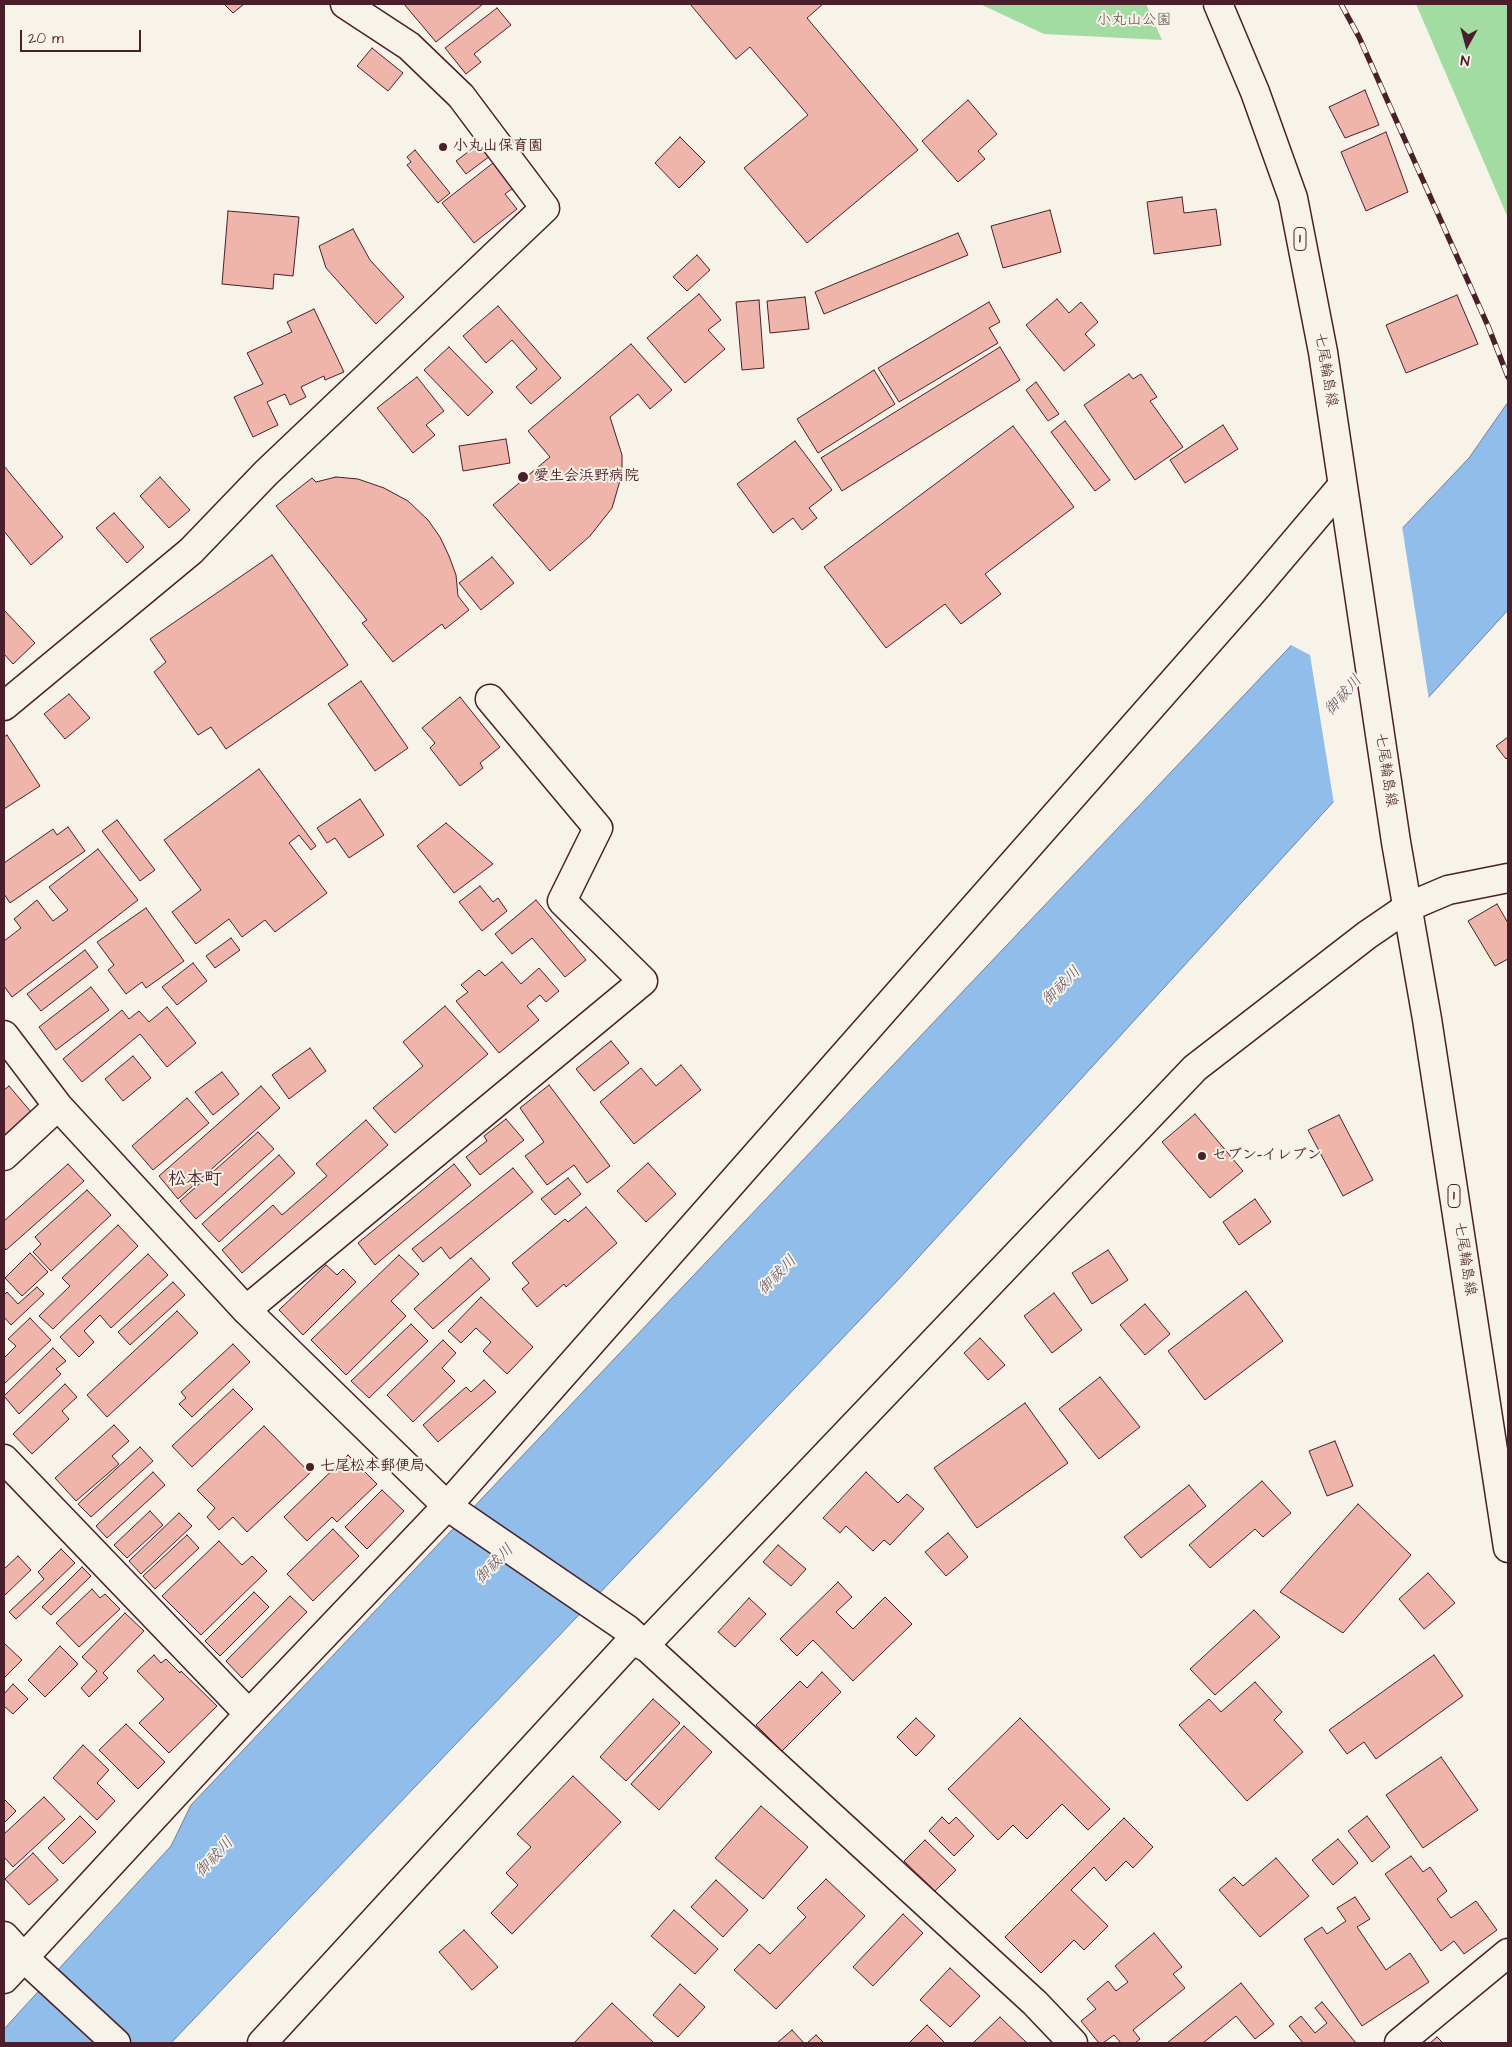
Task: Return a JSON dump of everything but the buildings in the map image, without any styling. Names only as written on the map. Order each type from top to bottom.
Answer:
[{"type":"street","points":[[4,706],[191,551],[266,473],[545,208],[461,96],[409,46],[346,4]]},
{"type":"street","name":"七尾輪島線","points":[[1218,4],[1255,92],[1292,198],[1322,352],[1397,845],[1508,1548]]},
{"type":"street","points":[[4,1979],[249,1714],[447,1506],[1254,590],[1342,486]]},
{"type":"street","points":[[246,1310],[643,981],[562,901],[598,828],[490,700]]},
{"type":"street","points":[[262,2043],[635,1637],[1196,1068],[1367,935],[1408,907],[1448,890],[1508,878]]},
{"type":"street","points":[[4,1035],[58,1106],[246,1310],[447,1506],[635,1637],[1035,2003],[1073,2043]]},
{"type":"street","points":[[4,1156],[58,1106]]},
{"type":"street","points":[[4,1459],[249,1714]]},
{"type":"street","points":[[4,1936],[24,1958],[116,2043]]},
{"type":"street","points":[[1400,2043],[1508,1953]]},
{"type":"green space","name":"小丸山公園","points":[[980,4],[1146,4],[1162,40],[1044,34]]},
{"type":"green space","points":[[1416,4],[1508,4],[1508,218]]},
{"type":"water","name":"御祓川","points":[[1508,402],[1508,610],[897,1281],[171,2043],[4,2043],[4,2029],[171,1846],[191,1805],[1469,458]]},
{"type":"pier","points":[[1402,526],[1429,700],[1334,804],[1310,655],[1289,644]]},
{"type":"railway","points":[[1341,4],[1359,37],[1488,326],[1508,377]]},
{"type":"place","name":"小丸山保育園","points":[[443,147]]},
{"type":"place","name":"愛生会浜野病院","points":[[523,477]]},
{"type":"place","name":"セブン-イレブン","points":[[1202,1156]]},
{"type":"place","name":"七尾松本郵便局","points":[[310,1467]]},
{"type":"district","name":"松本町","points":[[195,1180]]}]
